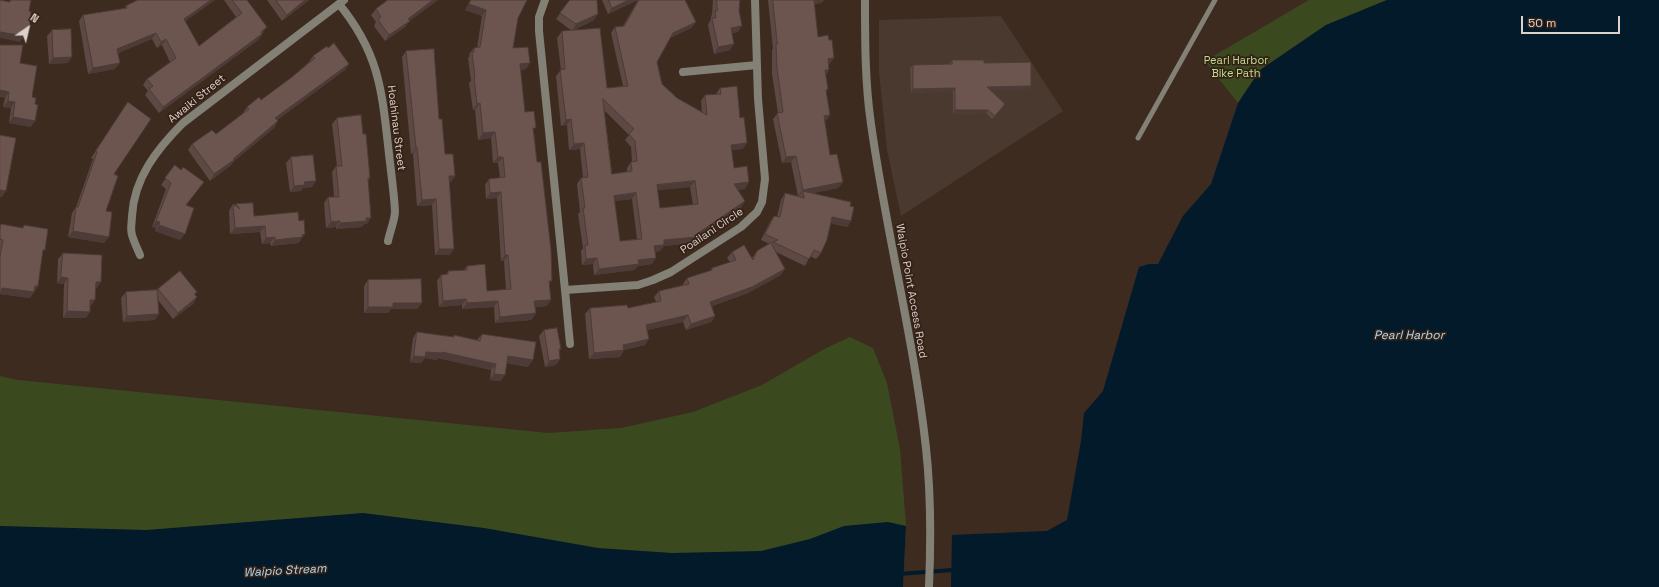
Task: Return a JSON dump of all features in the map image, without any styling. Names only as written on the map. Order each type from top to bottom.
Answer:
[{"type":"street","points":[[545,0],[539,17],[539,31],[570,344]]},
{"type":"street","name":"Poailani Circle","points":[[565,290],[638,285],[653,280],[671,272],[741,227],[757,212],[762,202],[765,180],[758,99],[754,0]]},
{"type":"street","name":"Waipio Point Access Road","points":[[865,0],[865,60],[871,123],[917,387],[926,449],[930,521],[930,587]]},
{"type":"street","name":"Hoahinau Street","points":[[341,2],[360,33],[370,54],[377,73],[382,95],[395,212],[388,241]]},
{"type":"street","name":"Awaiki Street","points":[[140,255],[131,233],[133,205],[140,183],[150,161],[162,143],[183,123],[341,2]]},
{"type":"street","points":[[683,72],[757,65]]},
{"type":"lane","points":[[1138,138],[1215,0]]},
{"type":"shaded area","points":[[1001,16],[1063,111],[901,216],[887,150],[879,71],[879,20]]},
{"type":"green space","name":"Pearl Harbor Bike Path","points":[[1309,0],[1387,0],[1326,25],[1260,70],[1238,103],[1205,61]]},
{"type":"green space","points":[[850,337],[873,348],[887,383],[900,449],[906,526],[903,587],[0,587],[0,376],[18,380],[548,433],[621,428],[693,412],[762,385],[826,348]]},
{"type":"water","name":"Pearl Harbor","points":[[1387,0],[1659,0],[1659,587],[951,587],[952,535],[1047,531],[1067,520],[1081,441],[1084,413],[1103,391],[1139,267],[1149,264],[1158,264],[1183,216],[1211,184],[1238,103],[1260,70],[1326,25]]},
{"type":"water","points":[[363,513],[484,528],[598,548],[672,553],[761,551],[810,539],[844,526],[888,522],[906,526],[903,587],[0,587],[0,526],[146,530]]},
{"type":"building","points":[[0,0],[10,2],[10,0],[31,0],[29,11],[31,12],[29,29],[26,28],[24,36],[0,32]]},
{"type":"building","points":[[138,0],[211,0],[184,19],[199,46],[242,13],[232,0],[247,0],[267,27],[261,32],[262,34],[163,107],[149,89],[153,86],[147,79],[176,58],[166,39],[161,42],[156,33],[117,49],[120,63],[93,68],[83,15],[127,8],[126,6]]},
{"type":"building","points":[[276,0],[305,0],[287,15]]},
{"type":"building","points":[[388,0],[433,0],[408,19],[410,21],[389,35],[378,20],[381,17],[376,9]]},
{"type":"building","points":[[471,0],[527,0],[518,18],[513,48],[528,47],[530,63],[520,64],[525,112],[534,111],[536,128],[533,128],[537,162],[541,162],[551,250],[552,281],[549,281],[551,300],[534,301],[536,313],[500,317],[498,301],[467,303],[466,299],[443,301],[441,275],[448,274],[448,271],[467,270],[467,266],[485,264],[487,291],[511,289],[508,255],[505,255],[501,192],[490,193],[489,179],[505,177],[503,157],[498,157],[495,132],[483,133],[480,103],[477,104],[474,77],[472,52],[474,52],[474,48],[480,47],[486,10],[469,4]]},
{"type":"building","points":[[570,0],[597,0],[598,14],[576,24],[560,13]]},
{"type":"building","points":[[609,0],[629,0],[612,8]]},
{"type":"building","points":[[639,0],[685,0],[696,22],[673,33],[657,62],[662,84],[677,98],[707,115],[705,95],[721,94],[720,88],[737,86],[740,118],[744,117],[747,143],[731,145],[734,168],[747,166],[749,182],[734,184],[745,201],[697,234],[697,237],[664,240],[664,245],[654,246],[656,258],[638,260],[639,264],[599,269],[597,258],[586,259],[585,245],[588,245],[581,178],[588,177],[584,143],[574,144],[571,119],[566,120],[560,70],[565,69],[562,31],[600,28],[607,88],[628,86],[615,27],[624,26]],"holes":[[[603,99],[634,129],[629,134],[635,141],[637,161],[631,162],[632,171],[612,174]],[[695,181],[698,204],[660,208],[657,185]],[[636,193],[642,239],[620,241],[614,196]]]},
{"type":"building","points":[[717,0],[740,0],[739,10],[742,26],[731,28],[734,44],[718,47],[712,18],[716,18],[715,11],[717,11]]},
{"type":"building","points":[[773,0],[814,0],[818,37],[828,35],[829,40],[832,40],[834,58],[828,59],[829,70],[825,70],[828,89],[826,90],[830,115],[824,116],[830,155],[837,154],[843,182],[803,190],[796,156],[786,157],[777,113],[783,112],[777,68],[777,44]]},
{"type":"building","points":[[71,29],[72,57],[53,58],[52,30]]},
{"type":"building","points":[[334,43],[349,64],[275,118],[278,121],[233,159],[234,160],[214,174],[192,144],[212,130],[216,134],[249,109],[247,107],[259,97],[261,100],[315,58],[313,56]]},
{"type":"building","points":[[0,45],[23,45],[20,63],[37,66],[32,97],[36,98],[35,104],[38,105],[35,121],[13,117],[15,102],[8,101],[9,92],[0,90]]},
{"type":"building","points":[[434,49],[439,119],[442,119],[445,154],[453,154],[455,176],[449,176],[454,249],[439,249],[436,199],[422,200],[406,51]]},
{"type":"building","points":[[952,60],[984,60],[984,63],[1031,62],[1031,86],[987,87],[1005,104],[995,116],[988,110],[955,110],[955,88],[913,89],[913,65],[952,64]]},
{"type":"building","points":[[128,102],[151,119],[114,174],[118,176],[106,211],[112,212],[109,237],[73,231],[76,207],[78,207],[97,152],[96,151]]},
{"type":"building","points":[[361,115],[363,134],[366,134],[370,178],[368,178],[371,218],[366,218],[367,221],[340,223],[340,221],[331,222],[328,197],[339,197],[336,166],[342,166],[337,118]]},
{"type":"building","points":[[0,135],[16,138],[6,191],[0,190]]},
{"type":"building","points":[[313,155],[316,181],[304,182],[305,185],[294,186],[291,157]]},
{"type":"building","points":[[175,165],[181,170],[183,167],[204,182],[186,205],[194,208],[185,234],[159,225],[160,222],[156,221],[171,183],[165,178]]},
{"type":"building","points":[[803,191],[851,202],[850,206],[854,207],[851,221],[832,217],[827,240],[821,253],[814,250],[809,259],[773,242],[778,240],[765,234],[774,216],[780,217],[785,193],[804,198]]},
{"type":"building","points":[[253,203],[254,216],[298,212],[299,221],[304,220],[305,234],[302,235],[303,237],[275,240],[275,237],[266,238],[265,226],[235,228],[233,204],[240,209],[236,204]]},
{"type":"building","points":[[1,224],[23,228],[24,225],[48,229],[45,250],[43,250],[38,286],[35,286],[34,292],[2,288],[0,292],[0,256],[3,240],[0,239]]},
{"type":"building","points":[[771,243],[785,269],[752,287],[710,302],[715,316],[691,324],[688,315],[646,325],[649,339],[623,345],[624,350],[594,353],[590,308],[627,305],[628,308],[661,301],[659,291],[689,284],[687,278],[736,260],[732,252],[744,245],[753,260],[757,251]]},
{"type":"building","points":[[63,253],[102,255],[101,282],[96,282],[95,300],[90,300],[90,312],[67,311],[68,278],[61,277]]},
{"type":"building","points":[[180,271],[197,292],[194,294],[197,297],[178,313],[158,289]]},
{"type":"building","points":[[421,279],[422,303],[393,303],[393,307],[368,307],[368,280]]},
{"type":"building","points":[[157,290],[159,314],[127,316],[126,292]]},
{"type":"building","points":[[557,328],[561,349],[559,349],[560,359],[549,361],[544,330]]},
{"type":"building","points":[[417,332],[454,337],[454,335],[480,341],[482,334],[536,342],[533,360],[508,356],[505,375],[494,374],[496,364],[442,352],[426,352],[425,357],[414,356]]},
{"type":"waterway","name":"Waipio Stream","points":[[899,574],[952,570]]}]
